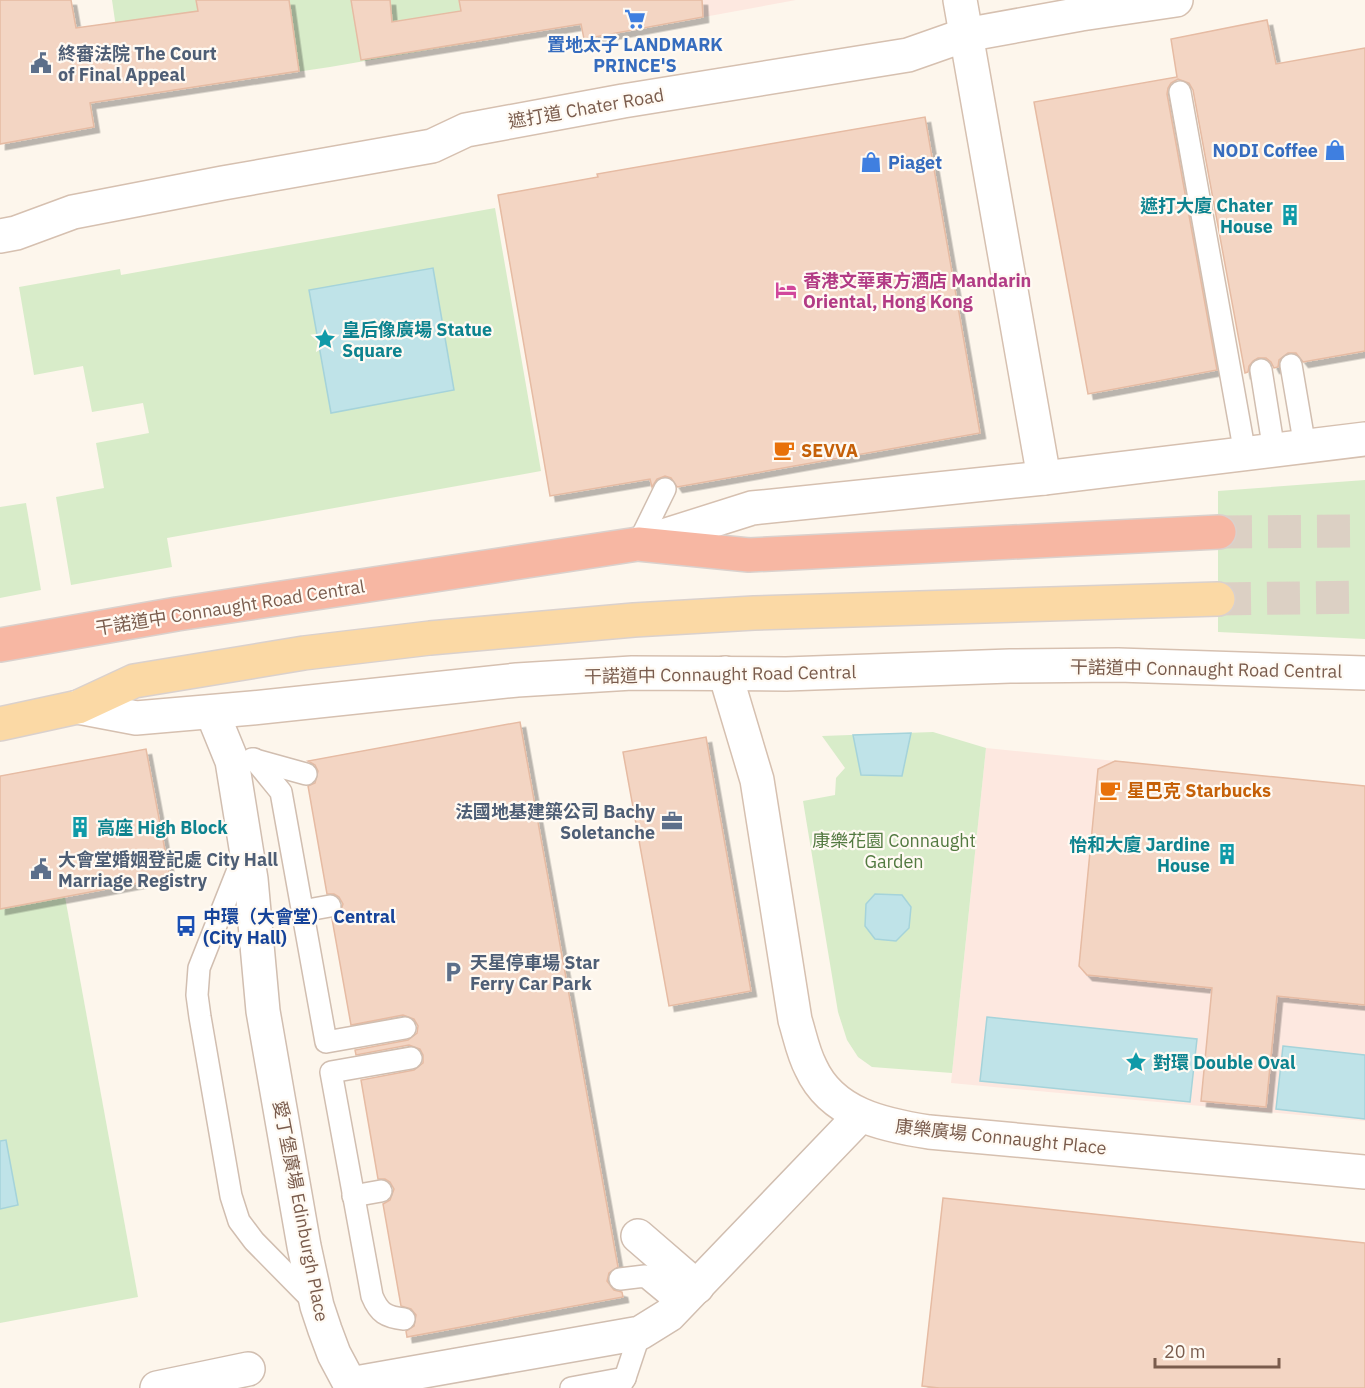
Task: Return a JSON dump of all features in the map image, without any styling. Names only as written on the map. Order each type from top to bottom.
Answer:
[{"type":"highway","name":"干諾道中 Connaught Road Central","points":[[0,645],[188,612],[638,544],[749,555],[1219,532]]},
{"type":"main road","points":[[960,0],[1044,478]]},
{"type":"main road","name":"遮打道 Chater Road","points":[[0,236],[16,233],[73,212],[432,146],[466,130],[615,102],[908,55],[965,35],[1176,0]]},
{"type":"main road","points":[[908,55],[974,78]]},
{"type":"main road","name":"干諾道中 Connaught Road Central","points":[[638,544],[752,508],[1044,478],[1364,440]]},
{"type":"main road","name":"干諾道中 Connaught Road Central","points":[[0,724],[78,707],[134,681],[304,653],[430,638],[634,620],[754,613],[1218,599]]},
{"type":"main road","name":"干諾道中 Connaught Road Central","points":[[78,707],[136,718],[517,680],[632,673],[786,674],[1010,666],[1118,665],[1365,673]]},
{"type":"main road","name":"康樂廣場 Connaught Place","points":[[725,673],[757,780],[795,1020],[803,1051],[812,1071],[840,1104],[860,1116],[903,1128],[1365,1172]]},
{"type":"main road","name":"愛丁堡廣場 Edinburgh Place","points":[[212,712],[243,760],[246,849],[263,1011],[304,1246],[317,1306],[334,1354],[352,1386],[640,1333]]},
{"type":"main road","points":[[640,1333],[669,1315],[860,1116]]},
{"type":"main road","points":[[638,1236],[688,1296]]},
{"type":"main road","points":[[157,1388],[248,1369]]},
{"type":"lane","points":[[1180,92],[1274,451]]},
{"type":"lane","points":[[1274,451],[1291,364]]},
{"type":"lane","points":[[1261,370],[1274,451]]},
{"type":"lane","points":[[638,544],[665,489]]},
{"type":"lane","points":[[243,760],[306,774]]},
{"type":"lane","points":[[243,760],[281,792],[326,1042],[405,1028]]},
{"type":"lane","points":[[246,849],[199,968],[197,995],[200,1017],[231,1196],[239,1221],[254,1241],[317,1306]]},
{"type":"lane","points":[[302,911],[330,906]]},
{"type":"lane","points":[[404,1319],[390,1317],[377,1310],[372,1296],[331,1072],[411,1058]]},
{"type":"lane","points":[[353,1196],[381,1191]]},
{"type":"lane","points":[[620,1279],[645,1276],[688,1296]]},
{"type":"lane","points":[[571,1388],[622,1383],[640,1333]]},
{"type":"shaded area","name":"置地太子 LANDMARK PRINCE'S","points":[[577,0],[796,0],[584,39]]},
{"type":"shaded area","name":"怡和大廈 Jardine House","points":[[986,748],[1365,786],[1365,1121],[951,1083]]},
{"type":"green space","points":[[112,0],[522,0],[527,33],[330,67],[126,97]]},
{"type":"green space","name":"皇后像廣場 Statue Square","points":[[495,208],[541,471],[167,538],[172,567],[71,585],[56,497],[104,488],[96,443],[149,433],[143,403],[92,412],[83,366],[34,375],[19,287],[120,269],[121,275]]},
{"type":"green space","points":[[1365,480],[1365,639],[1218,632],[1218,491]]},
{"type":"green space","points":[[26,503],[41,590],[0,598],[0,507]]},
{"type":"green space","name":"康樂花園 Connaught Garden","points":[[933,732],[986,748],[952,1073],[872,1067],[858,1057],[847,1040],[838,1012],[803,801],[835,795],[836,778],[845,768],[822,736]]},
{"type":"green space","points":[[65,897],[138,1297],[0,1323],[0,909]]},
{"type":"water","points":[[433,268],[454,390],[331,413],[309,290]]},
{"type":"water","points":[[911,733],[902,776],[861,775],[853,735]]},
{"type":"water","points":[[875,894],[902,895],[911,907],[909,928],[896,941],[875,939],[865,926],[866,904]]},
{"type":"water","points":[[987,1017],[1197,1039],[1190,1102],[980,1081]]},
{"type":"water","points":[[1283,1046],[1365,1055],[1365,1119],[1276,1109]]},
{"type":"water","points":[[6,1140],[18,1205],[0,1209],[0,1141]]},
{"type":"building","points":[[0,0],[71,0],[76,28],[198,11],[196,0],[289,0],[299,71],[90,103],[94,127],[0,144]]},
{"type":"building","points":[[351,0],[390,0],[392,22],[461,11],[459,0],[702,0],[703,17],[584,39],[581,24],[361,60]]},
{"type":"building","points":[[1267,20],[1276,64],[1365,48],[1365,351],[1303,362],[1296,353],[1288,353],[1279,360],[1278,367],[1274,368],[1266,358],[1258,358],[1253,361],[1248,372],[1245,373],[1193,90],[1189,83],[1178,79],[1171,83],[1167,94],[1217,370],[1088,394],[1034,102],[1177,77],[1171,39]]},
{"type":"building","name":"香港文華東方酒店 Mandarin Oriental, Hong Kong","points":[[925,117],[980,433],[677,487],[671,478],[665,476],[657,479],[652,487],[650,479],[550,496],[498,195],[598,177],[597,174]]},
{"type":"building","name":"天星停車場 Star Ferry Car Park","points":[[520,722],[618,1267],[609,1273],[607,1281],[614,1290],[622,1292],[623,1297],[407,1337],[406,1331],[414,1326],[416,1315],[411,1309],[401,1306],[383,1204],[390,1200],[394,1189],[390,1182],[378,1179],[361,1080],[414,1070],[423,1063],[423,1055],[420,1049],[409,1045],[356,1055],[355,1050],[408,1040],[417,1033],[418,1026],[414,1019],[403,1015],[351,1025],[332,919],[339,915],[343,904],[339,897],[327,894],[308,786],[315,783],[318,771],[315,765],[308,761]]},
{"type":"building","points":[[706,737],[751,991],[669,1006],[623,752]]},
{"type":"building","name":"高座 High Block","points":[[146,749],[170,877],[0,909],[0,776]]},
{"type":"building","name":"怡和大廈 Jardine House","points":[[1115,761],[1365,786],[1365,1005],[1277,996],[1266,1107],[1201,1101],[1212,988],[1087,975],[1079,966],[1098,769]]},
{"type":"building","points":[[943,1198],[1365,1243],[1365,1388],[939,1388],[922,1386]]},
{"type":"tunnel","points":[[1219,532],[1365,531]]},
{"type":"tunnel","points":[[1218,599],[1365,597]]},
{"type":"place","name":"置地太子 LANDMARK PRINCE'S","points":[[635,19]]},
{"type":"place","name":"終審法院 The Court of Final Appeal","points":[[41,63]]},
{"type":"place","name":"NODI Coffee","points":[[1335,150]]},
{"type":"place","name":"Piaget","points":[[871,162]]},
{"type":"place","name":"遮打大廈 Chater House","points":[[1290,215]]},
{"type":"place","name":"香港文華東方酒店 Mandarin Oriental, Hong Kong","points":[[786,290]]},
{"type":"place","name":"皇后像廣場 Statue Square","points":[[325,339]]},
{"type":"place","name":"SEVVA","points":[[784,450]]},
{"type":"place","name":"星巴克 Starbucks","points":[[1110,790]]},
{"type":"place","name":"法國地基建築公司 Bachy Soletanche","points":[[672,821]]},
{"type":"place","name":"高座 High Block","points":[[80,827]]},
{"type":"place","name":"怡和大廈 Jardine House","points":[[1227,854]]},
{"type":"place","name":"大會堂婚姻登記處 City Hall Marriage Registry","points":[[41,869]]},
{"type":"place","name":"中環（大會堂） Central (City Hall)","points":[[186,926]]},
{"type":"place","name":"天星停車場 Star Ferry Car Park","points":[[453,972]]},
{"type":"place","name":"對環 Double Oval","points":[[1136,1062]]}]
